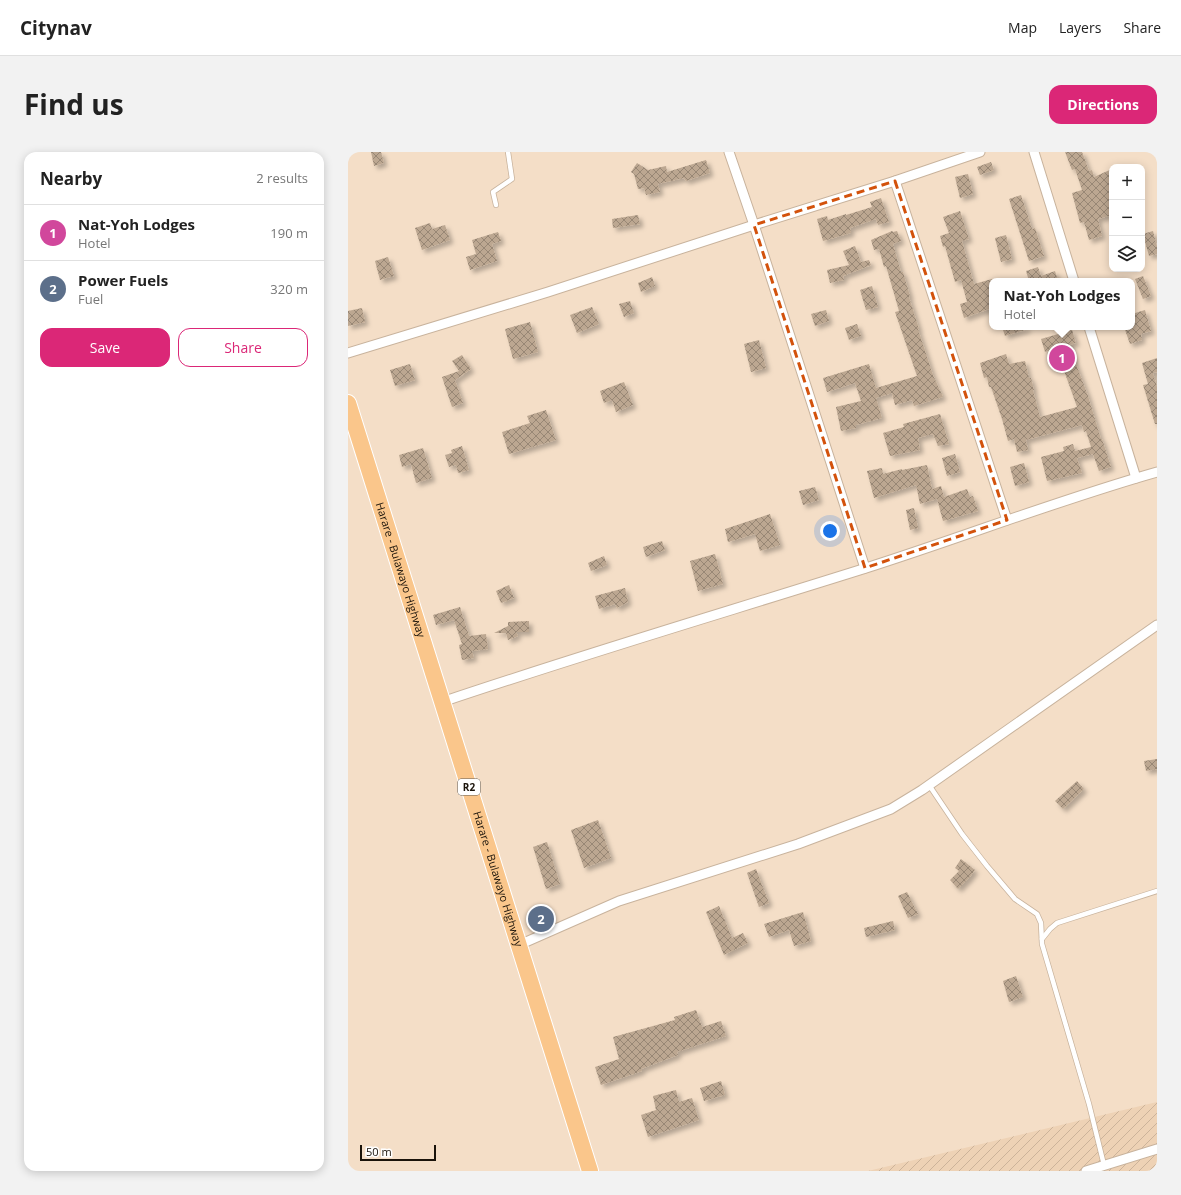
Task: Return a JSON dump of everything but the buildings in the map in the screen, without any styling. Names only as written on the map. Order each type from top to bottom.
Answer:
[{"type":"highway","name":"Harare - Bulawayo Highway","points":[[348,403],[590,1171]]},
{"type":"street","points":[[729,152],[865,568]]},
{"type":"street","points":[[348,353],[548,292],[895,181],[980,152]]},
{"type":"street","points":[[1034,152],[1073,278]]},
{"type":"street","points":[[895,181],[1007,520]]},
{"type":"street","points":[[1090,330],[1136,478]]},
{"type":"street","points":[[442,702],[509,679],[865,568],[1007,520],[1157,472]]},
{"type":"street","points":[[519,945],[619,901],[798,844],[891,809],[929,785],[1157,625]]},
{"type":"street","points":[[1087,1171],[1157,1149]]},
{"type":"lane","points":[[496,205],[493,192],[512,179],[508,152]]},
{"type":"lane","points":[[929,785],[962,834],[986,866],[1015,899],[1037,914],[1041,923],[1042,939],[1052,979],[1089,1104],[1104,1166]]},
{"type":"lane","points":[[1042,939],[1050,929],[1057,924],[1157,891]]},
{"type":"highlighted area","points":[[895,181],[1007,520],[865,568],[754,225]]},
{"type":"shaded area","points":[[1157,1102],[1157,1171],[868,1171]]},
{"type":"place","name":"Nat-Yoh Lodges","points":[[1062,358]]},
{"type":"place","name":"Power Fuels","points":[[541,919]]}]
